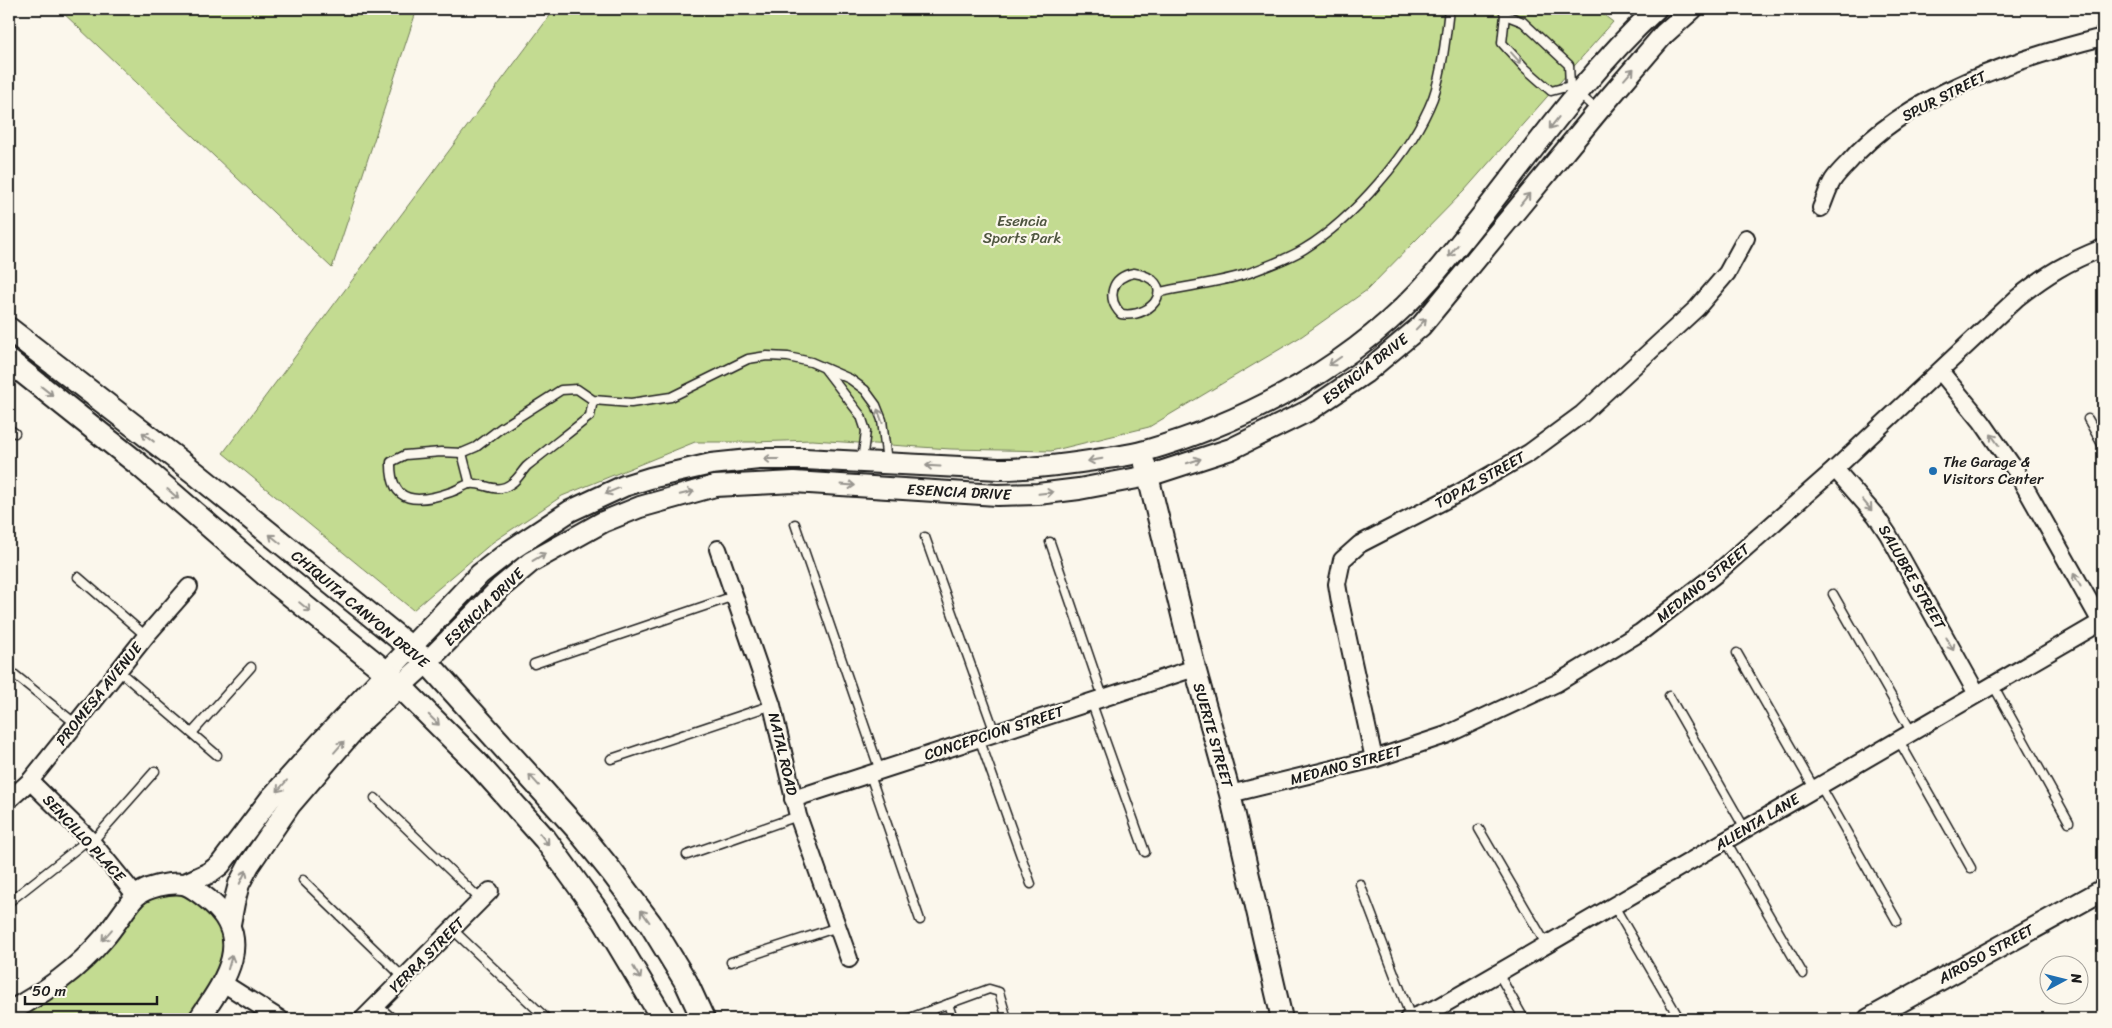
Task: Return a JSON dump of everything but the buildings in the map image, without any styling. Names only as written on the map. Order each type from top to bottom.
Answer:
[{"type":"main road","name":"CHIQUITA CANYON DRIVE","points":[[9,329],[195,474],[427,662],[571,822],[611,871],[650,923],[686,982],[704,1019]]},
{"type":"main road","points":[[9,360],[137,463],[267,576],[393,679],[477,763],[544,839],[605,922],[663,1019]]},
{"type":"street","name":"ESENCIA DRIVE","points":[[199,1019],[223,983],[233,951],[230,924],[234,902],[239,884],[249,865],[290,805],[362,721],[393,679],[410,647],[480,574],[511,550],[570,511],[624,486],[704,466],[760,459],[862,461],[887,464],[1029,469],[1143,452],[1214,428],[1262,406],[1312,377],[1393,318],[1432,277],[1574,89],[1656,9]]},
{"type":"street","name":"ESENCIA DRIVE","points":[[136,896],[150,889],[185,884],[220,865],[270,799],[393,679],[427,662],[467,620],[532,562],[565,541],[603,522],[640,507],[715,486],[777,482],[997,495],[1038,494],[1080,489],[1148,476],[1231,449],[1310,410],[1365,373],[1421,326],[1598,111],[1664,34],[1692,9]]},
{"type":"street","name":"SPUR STREET","points":[[1822,208],[1833,180],[1862,146],[1904,115],[1953,88],[2001,67],[2063,47],[2103,37]]},
{"type":"street","name":"TOPAZ STREET","points":[[1374,759],[1337,584],[1342,560],[1360,544],[1459,493],[1529,453],[1582,414],[1697,308],[1727,273],[1746,238]]},
{"type":"street","name":"MEDANO STREET","points":[[1230,794],[1374,759],[1446,735],[1557,683],[1641,632],[1716,574],[1834,469],[2017,298],[2048,274],[2080,257],[2103,248]]},
{"type":"street","points":[[1940,371],[1982,422],[2016,471],[2101,627]]},
{"type":"street","name":"SUERTE STREET","points":[[1143,452],[1194,668],[1230,794],[1282,1019]]},
{"type":"street","name":"SALUBRE STREET","points":[[1834,469],[1871,510],[1888,534],[1978,694]]},
{"type":"street","name":"NATAL ROAD","points":[[718,549],[772,705],[798,816],[849,959]]},
{"type":"street","name":"PROMESA AVENUE","points":[[9,800],[30,781],[146,636],[189,587]]},
{"type":"street","name":"ALIENTA LANE","points":[[1410,1019],[1439,1006],[1498,974],[1546,944],[1726,841],[1905,735],[2101,627]]},
{"type":"street","name":"CONCEPCION STREET","points":[[793,799],[1194,668]]},
{"type":"street","name":"SENCILLO PLACE","points":[[30,781],[90,841],[136,896]]},
{"type":"street","points":[[185,884],[206,897],[219,909],[230,924]]},
{"type":"street","name":"AIROSO STREET","points":[[1869,1019],[2103,890]]},
{"type":"street","points":[[9,1012],[45,992],[93,952],[136,896]]},
{"type":"street","name":"YERRA STREET","points":[[363,1019],[485,896]]},
{"type":"street","points":[[223,983],[280,1019]]},
{"type":"lane","points":[[1160,292],[1247,273],[1304,249],[1347,216],[1387,173],[1412,137],[1433,98],[1444,48],[1449,9]]},
{"type":"lane","points":[[1574,89],[1551,91],[1519,62],[1502,43],[1504,12],[1524,22],[1569,65],[1574,89],[1598,111]]},
{"type":"lane","points":[[1134,273],[1141,274],[1152,280],[1160,292],[1160,296],[1151,306],[1145,310],[1129,314],[1119,311],[1113,297],[1117,280],[1134,273]]},
{"type":"lane","points":[[593,400],[590,416],[522,471],[513,483],[500,489],[470,484],[450,492],[421,499],[406,498],[396,489],[391,477],[391,462],[405,455],[441,452],[462,453],[476,447],[501,428],[562,390],[577,389],[593,400],[631,403],[671,397],[748,359],[767,356],[788,357],[824,367],[850,379],[864,390],[876,405],[882,420],[887,464]]},
{"type":"lane","points":[[824,367],[861,416],[866,431],[862,461]]},
{"type":"lane","points":[[2088,419],[2103,446]]},
{"type":"lane","points":[[462,453],[470,484]]},
{"type":"lane","points":[[795,524],[920,920]]},
{"type":"lane","points":[[925,537],[1031,884]]},
{"type":"lane","points":[[1050,542],[1145,852]]},
{"type":"lane","points":[[78,577],[146,636]]},
{"type":"lane","points":[[1833,594],[1971,868]]},
{"type":"lane","points":[[534,664],[734,596]]},
{"type":"lane","points":[[1737,653],[1897,921]]},
{"type":"lane","points":[[192,733],[251,667]]},
{"type":"lane","points":[[9,670],[76,724]]},
{"type":"lane","points":[[119,671],[217,755]]},
{"type":"lane","points":[[1993,685],[2069,822]]},
{"type":"lane","points":[[1668,696],[1745,829]]},
{"type":"lane","points":[[611,759],[772,705]]},
{"type":"lane","points":[[9,902],[90,841],[155,771]]},
{"type":"lane","points":[[375,798],[485,896]]},
{"type":"lane","points":[[687,855],[798,816]]},
{"type":"lane","points":[[1479,829],[1546,944]]},
{"type":"lane","points":[[1726,841],[1803,974]]},
{"type":"lane","points":[[303,880],[404,978]]},
{"type":"lane","points":[[1360,884],[1410,1019]]},
{"type":"lane","points":[[1614,906],[1680,1018]]},
{"type":"lane","points":[[730,962],[838,927]]},
{"type":"lane","points":[[452,929],[547,1019]]},
{"type":"lane","points":[[1498,974],[1524,1019]]},
{"type":"lane","points":[[907,1019],[989,989],[999,992],[1007,1019]]},
{"type":"lane","points":[[948,1004],[953,1019]]},
{"type":"lane","points":[[378,1005],[393,1019]]},
{"type":"green space","points":[[59,9],[417,9],[332,268]]},
{"type":"green space","name":"Esencia Sports Park","points":[[555,9],[1596,9],[1613,22],[1464,191],[1367,290],[1302,336],[1149,427],[1051,451],[951,449],[812,440],[695,442],[562,496],[493,542],[413,610],[223,453]]},
{"type":"green space","points":[[175,894],[183,896],[203,907],[216,919],[222,933],[223,947],[220,962],[206,992],[189,1019],[9,1019],[135,909],[155,897]]},
{"type":"place","name":"The Garage & Visitors Center","points":[[1933,471]]}]
